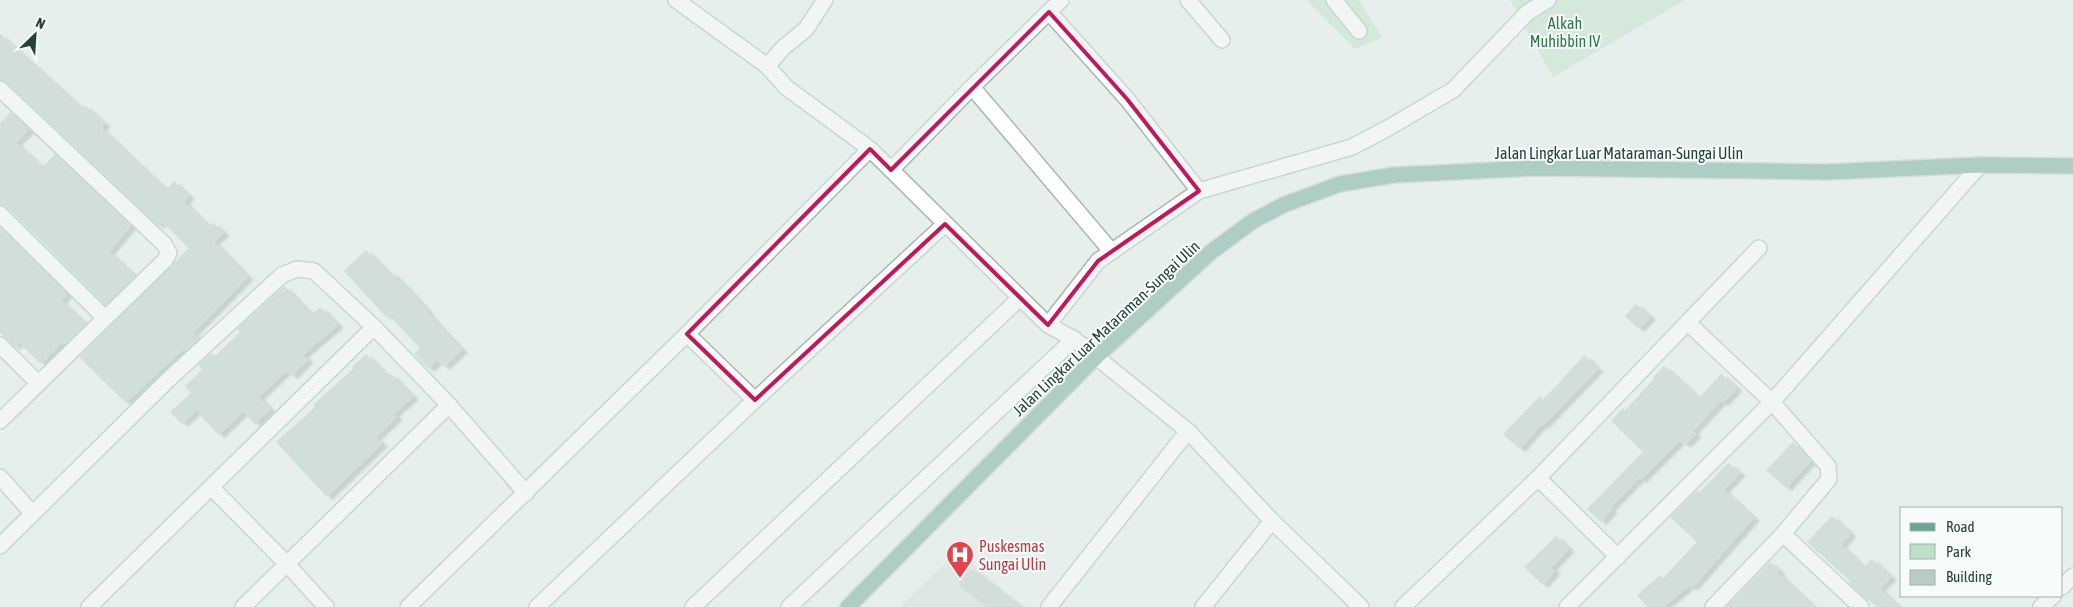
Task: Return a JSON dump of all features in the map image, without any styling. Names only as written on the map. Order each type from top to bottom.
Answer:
[{"type":"main road","name":"Jalan Lingkar Luar Mataraman-Sungai Ulin","points":[[848,607],[1096,357],[1210,252],[1253,221],[1283,205],[1340,184],[1394,175],[1534,168],[1827,172],[1980,165],[2073,166]]},
{"type":"street","points":[[676,0],[767,66],[786,88],[870,149],[1048,325],[1074,339],[1188,431],[1272,520],[1360,607]]},
{"type":"street","points":[[767,66],[784,47],[806,29],[825,0]]},
{"type":"street","points":[[890,170],[1061,0]]},
{"type":"street","points":[[1188,0],[1222,40]]},
{"type":"street","points":[[1334,0],[1359,31]]},
{"type":"street","points":[[1048,325],[1098,261],[1199,191],[1352,147],[1388,128],[1453,90],[1523,18],[1548,0]]},
{"type":"street","points":[[1049,12],[1127,98],[1199,191]]},
{"type":"street","points":[[972,87],[1112,252]]},
{"type":"street","points":[[0,89],[164,244],[169,252],[164,260],[0,420]]},
{"type":"street","points":[[408,607],[687,334],[870,149]]},
{"type":"street","points":[[1567,607],[1772,402],[1980,165]]},
{"type":"street","points":[[0,214],[104,317]]},
{"type":"street","points":[[537,607],[755,400],[945,224]]},
{"type":"street","points":[[1403,607],[1538,478],[1759,248]]},
{"type":"street","points":[[0,546],[169,379],[282,275],[297,270],[314,271],[374,327],[449,405],[526,493]]},
{"type":"street","points":[[693,607],[1020,298]]},
{"type":"street","points":[[1688,323],[1772,402],[1828,466],[1829,479],[1783,534],[1713,607]]},
{"type":"street","points":[[89,607],[374,327]]},
{"type":"street","points":[[687,334],[755,400]]},
{"type":"street","points":[[789,607],[1074,339]]},
{"type":"street","points":[[0,345],[38,383]]},
{"type":"street","points":[[243,607],[449,405]]},
{"type":"street","points":[[1049,607],[1188,431]]},
{"type":"street","points":[[0,477],[32,513]]},
{"type":"street","points":[[1538,478],[1618,557]]},
{"type":"street","points":[[211,487],[288,564],[326,607]]},
{"type":"street","points":[[1203,607],[1272,520]]},
{"type":"street","points":[[1783,534],[1861,607]]},
{"type":"street","points":[[2063,586],[2073,576]]},
{"type":"street","points":[[2041,607],[2051,597]]},
{"type":"highlighted area","points":[[1049,12],[1127,99],[1199,191],[1098,261],[1048,325],[945,224],[755,400],[687,334],[870,149],[891,170]]},
{"type":"shaded area","name":"Puskesmas Sungai Ulin","points":[[957,552],[1025,607],[900,607]]},
{"type":"green space","points":[[1307,0],[1359,0],[1382,38],[1355,49]]},
{"type":"green space","name":"Alkah Muhibbin IV","points":[[1510,0],[1685,0],[1553,77]]},
{"type":"building","points":[[0,34],[81,108],[84,105],[105,124],[101,128],[166,190],[174,181],[189,196],[184,202],[210,227],[214,223],[224,233],[214,242],[248,277],[193,333],[198,339],[185,352],[183,349],[126,403],[79,357],[189,248],[162,222],[158,226],[6,82],[0,80]]},
{"type":"building","points":[[11,112],[29,130],[16,143],[42,167],[55,154],[131,226],[109,252],[135,276],[105,305],[7,207],[0,205],[0,123]]},
{"type":"building","points":[[0,227],[67,294],[61,301],[86,324],[65,344],[62,342],[41,364],[19,342],[15,347],[0,333]]},
{"type":"building","points":[[366,250],[389,274],[391,272],[411,292],[462,350],[444,367],[438,360],[429,369],[414,354],[420,348],[388,314],[386,317],[344,271]]},
{"type":"building","points":[[284,286],[312,315],[320,307],[338,325],[303,355],[308,360],[292,376],[286,371],[259,397],[270,409],[255,424],[243,412],[219,435],[196,411],[182,424],[170,412],[191,393],[185,386],[202,370],[198,365],[211,353],[215,356],[240,332],[237,329]]},
{"type":"building","points":[[1636,304],[1650,317],[1639,329],[1625,316]]},
{"type":"building","points":[[366,354],[388,377],[391,374],[413,397],[394,414],[397,417],[376,437],[382,444],[327,497],[276,442],[315,407],[313,405],[354,368],[352,367]]},
{"type":"building","points":[[1584,355],[1598,369],[1543,426],[1541,425],[1520,449],[1503,434],[1540,396],[1543,399]]},
{"type":"building","points":[[1664,366],[1699,398],[1721,374],[1737,388],[1723,403],[1721,401],[1693,431],[1696,434],[1685,445],[1680,441],[1641,480],[1639,478],[1610,508],[1612,510],[1601,522],[1587,509],[1643,452],[1611,421],[1623,408],[1625,410]]},
{"type":"building","points":[[1793,442],[1811,461],[1786,488],[1766,470]]},
{"type":"building","points":[[1728,463],[1740,473],[1724,490],[1754,518],[1692,588],[1690,585],[1664,607],[1647,607],[1637,595],[1660,575],[1663,578],[1697,542],[1670,517],[1698,490],[1700,492]]},
{"type":"building","points":[[1832,516],[1851,534],[1841,545],[1864,567],[1872,559],[1891,577],[1880,589],[1899,607],[1877,607],[1868,601],[1849,583],[1850,581],[1807,542]]},
{"type":"building","points":[[1556,536],[1569,549],[1551,568],[1555,571],[1543,585],[1524,567]]},
{"type":"building","points":[[1770,562],[1780,571],[1778,573],[1814,607],[1726,607]]},
{"type":"building","points":[[970,569],[1020,607],[987,607],[958,585]]},
{"type":"place","name":"Puskesmas Sungai Ulin","points":[[960,579]]}]
